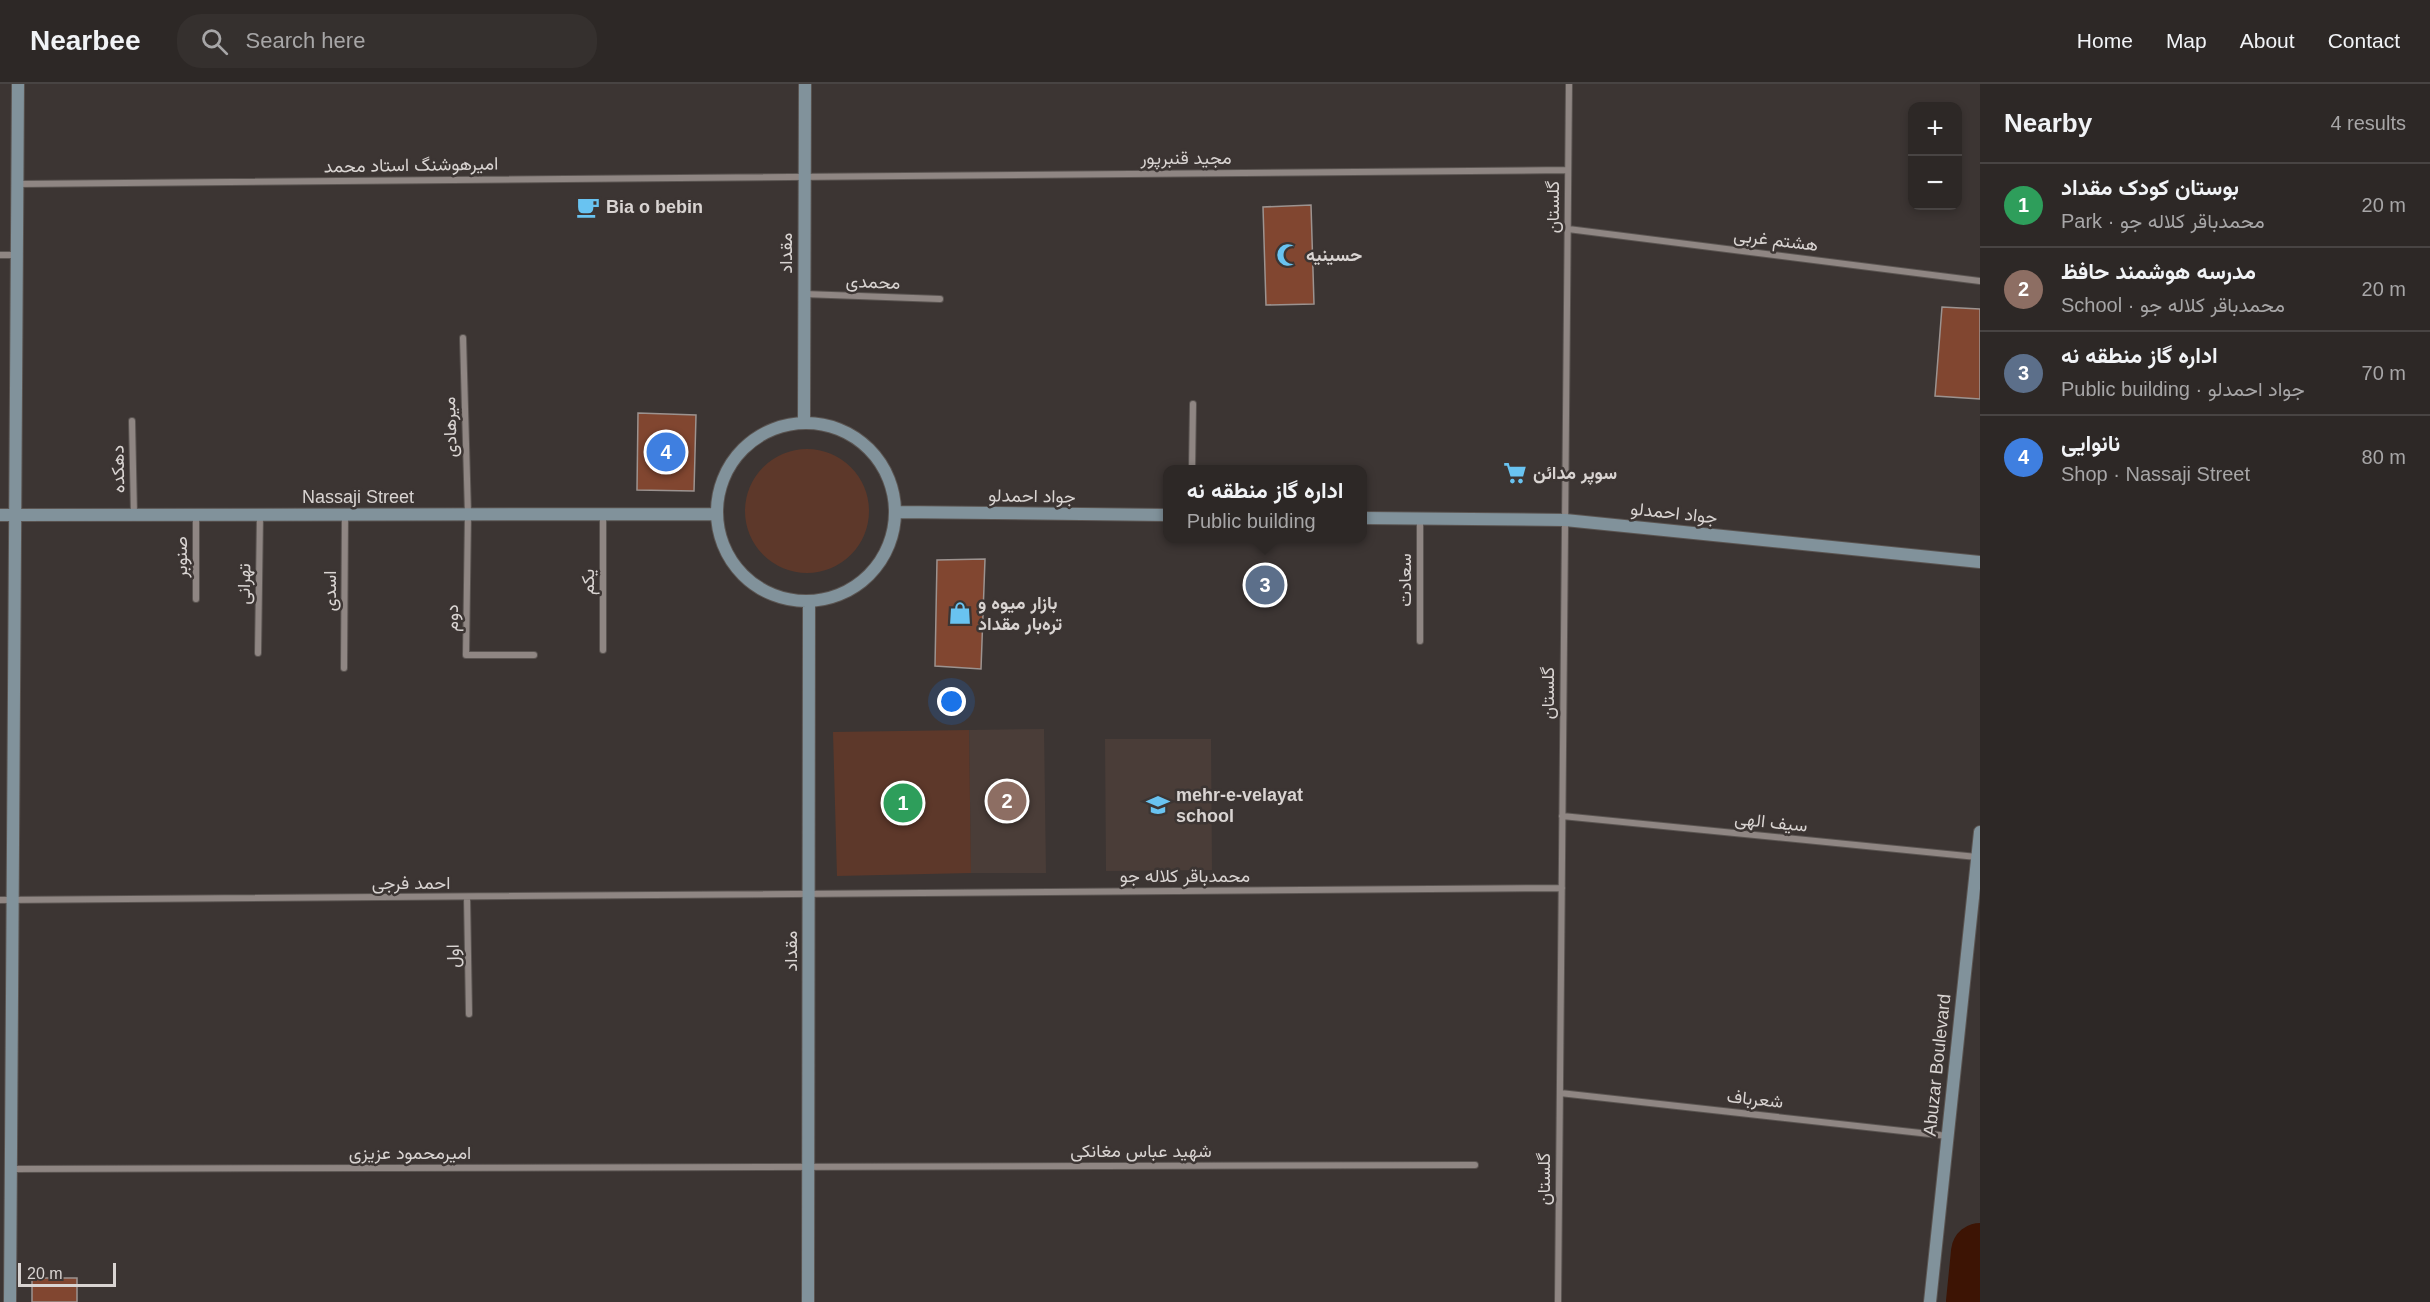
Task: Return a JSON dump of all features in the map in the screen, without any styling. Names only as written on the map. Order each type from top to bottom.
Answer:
[{"type":"street","points":[[10,1302],[5,1277],[11,1169],[6,900],[15,515],[18,84]]},
{"type":"street","name":"مقداد","points":[[804,423],[805,84]]},
{"type":"street","name":"گلستان","points":[[1558,1302],[1569,84]]},
{"type":"street","name":"مجید قنبرپور","points":[[805,177],[1568,170]]},
{"type":"street","name":"امیرهوشنگ استاد محمد","points":[[18,184],[805,177]]},
{"type":"street","name":"هشتم غربی","points":[[1568,229],[1980,281]]},
{"type":"street","points":[[0,255],[17,255]]},
{"type":"street","name":"محمدی","points":[[804,294],[940,299]]},
{"type":"street","name":"میرهادی","points":[[463,338],[468,514]]},
{"type":"street","points":[[1192,465],[1193,404]]},
{"type":"street","name":"دهکده","points":[[132,421],[134,515]]},
{"type":"street","points":[[804,423],[832,427],[858,439],[878,459],[892,485],[896,513],[892,540],[879,564],[860,583],[836,596],[809,601],[781,597],[756,585],[735,566],[722,541],[717,514],[721,486],[733,461],[752,441],[777,428],[804,423]]},
{"type":"street","name":"جواد احمدلو","points":[[896,513],[1163,515]]},
{"type":"street","name":"اسدی","points":[[344,668],[345,514]]},
{"type":"street","name":"دوم","points":[[468,514],[466,655],[534,655]]},
{"type":"street","name":"یکم","points":[[603,514],[603,650]]},
{"type":"street","name":"Nassaji Street","points":[[0,515],[717,514]]},
{"type":"street","name":"صنوبر","points":[[196,515],[196,599]]},
{"type":"street","name":"تهرانی","points":[[258,653],[260,515]]},
{"type":"street","name":"جواد احمدلو","points":[[1367,518],[1565,520],[1980,562]]},
{"type":"street","name":"سعادت","points":[[1420,518],[1420,641]]},
{"type":"street","name":"مقداد","points":[[808,1302],[809,601]]},
{"type":"street","name":"سیف الهی","points":[[1562,816],[1977,857]]},
{"type":"street","name":"Abuzar Boulevard","points":[[1930,1302],[1980,832]]},
{"type":"street","name":"محمدباقر کلاله جو","points":[[809,894],[1562,888]]},
{"type":"street","name":"احمد فرجی","points":[[6,900],[809,894]]},
{"type":"street","name":"اول","points":[[467,897],[469,1014]]},
{"type":"street","name":"شعرباف","points":[[1560,1093],[1948,1136]]},
{"type":"street","name":"شهید عباس مغانکی","points":[[808,1167],[1475,1165]]},
{"type":"street","name":"امیرمحمود عزیزی","points":[[11,1169],[808,1167]]},
{"type":"shaded area","points":[[807,449],[831,453],[851,467],[865,487],[869,511],[865,535],[851,555],[831,569],[807,573],[783,569],[763,555],[749,535],[745,511],[749,487],[763,467],[783,453]]},
{"type":"shaded area","points":[[1044,729],[1046,873],[971,873],[969,730]]},
{"type":"shaded area","points":[[969,730],[971,873],[837,876],[833,732]]},
{"type":"shaded area","name":"mehr-e-velayat school","points":[[1105,739],[1211,739],[1212,870],[1106,871]]},
{"type":"building","name":"حسینیه","points":[[1311,205],[1314,304],[1266,305],[1263,207]]},
{"type":"building","points":[[1942,307],[1980,309],[1980,399],[1935,396]]},
{"type":"building","points":[[638,413],[696,415],[694,491],[637,490]]},
{"type":"building","name":"بازار میوه و تره‌بار مقداد","points":[[985,559],[981,669],[935,666],[937,560]]},
{"type":"building","points":[[32,1278],[77,1278],[77,1302],[32,1302]]},
{"type":"waterway","points":[[1975,1302],[1980,1252]]},
{"type":"place","name":"Bia o bebin","points":[[588,207]]},
{"type":"place","name":"حسینیه","points":[[1288,255]]},
{"type":"place","name":"نانوایی","points":[[666,452]]},
{"type":"place","name":"سوپر مدائن","points":[[1515,473]]},
{"type":"place","name":"اداره گاز منطقه نه","points":[[1265,585]]},
{"type":"place","name":"بازار میوه و تره‌بار مقداد","points":[[960,613]]},
{"type":"place","name":"مدرسه هوشمند حافظ","points":[[1007,801]]},
{"type":"place","name":"بوستان کودک مقداد","points":[[903,803]]},
{"type":"place","name":"mehr-e-velayat school","points":[[1158,805]]}]
